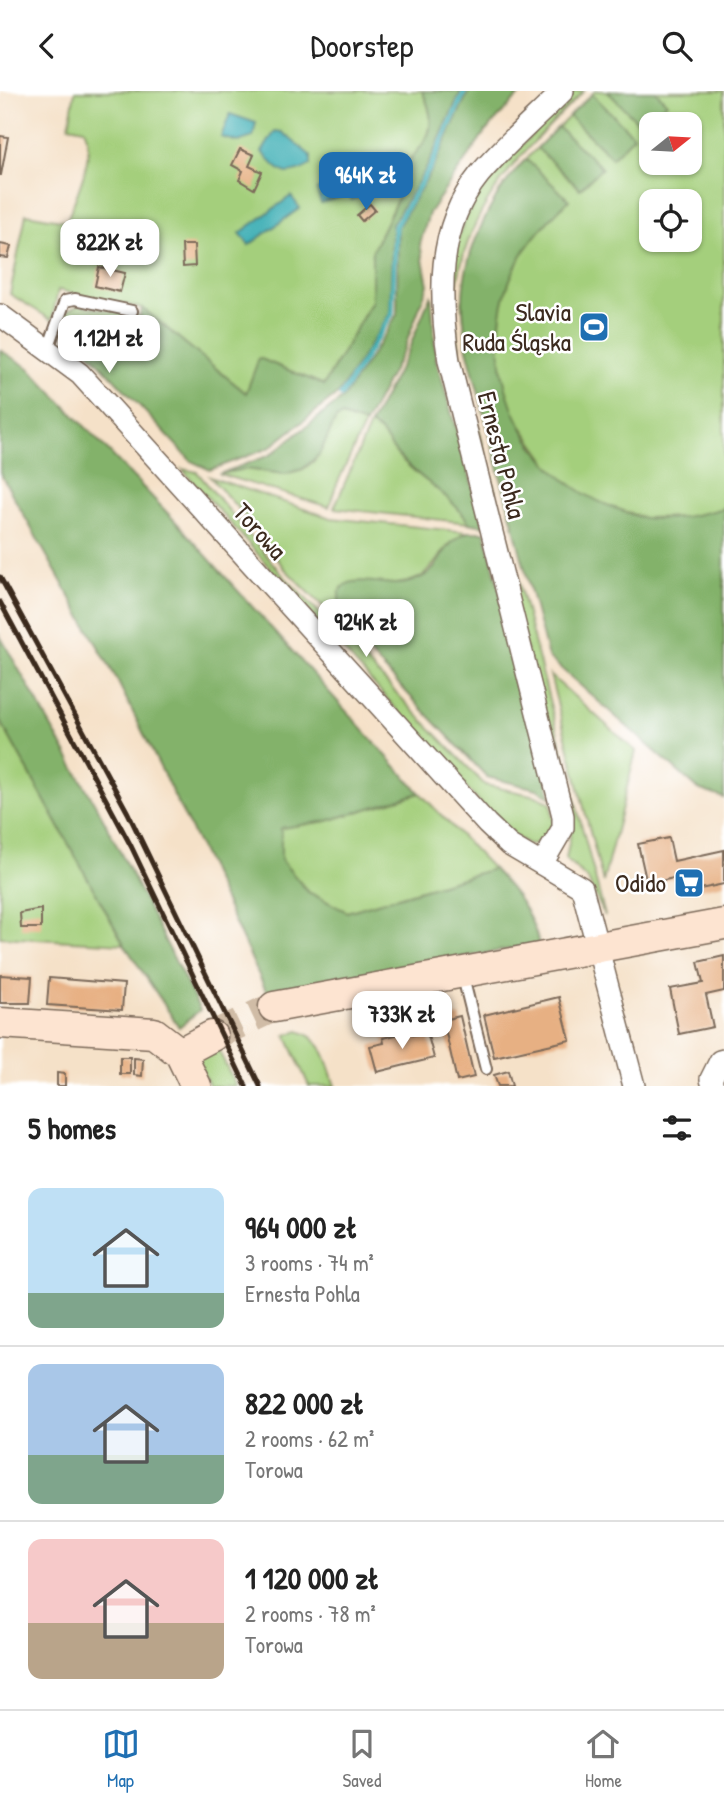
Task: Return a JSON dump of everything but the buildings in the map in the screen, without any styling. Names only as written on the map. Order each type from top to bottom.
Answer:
[{"type":"street","name":"Ernesta Pohla","points":[[542,864],[563,828],[563,816],[449,361],[442,313],[442,287],[446,251],[470,190],[497,157],[563,91]]},
{"type":"street","name":"Torowa","points":[[0,315],[80,374],[487,824],[509,845],[582,888],[600,947],[634,1086]]},
{"type":"street","points":[[274,1007],[724,924]]},
{"type":"street","points":[[0,1023],[154,1033],[180,1053],[196,1086]]},
{"type":"street","points":[[180,1053],[212,1036]]},
{"type":"street","points":[[713,1086],[711,1079],[720,1061],[724,1060]]},
{"type":"lane","points":[[48,349],[65,300],[75,299],[132,311]]},
{"type":"lane","points":[[463,974],[486,1069]]},
{"type":"green space","points":[[75,91],[422,91],[431,117],[427,137],[396,174],[405,183],[372,252],[372,301],[324,385],[259,358],[247,394],[142,308],[58,290],[52,320],[10,294],[26,214],[67,221],[84,175],[88,151],[84,129],[69,126]]},
{"type":"green space","points":[[422,91],[461,91],[428,165],[392,224],[390,313],[339,393],[269,448],[210,470],[191,461],[63,324],[136,341],[142,308],[246,393],[259,358],[324,385],[372,301],[372,252],[405,183],[396,174],[422,146],[430,128],[431,117]]},
{"type":"green space","points":[[469,91],[523,91],[485,132],[429,213],[420,244],[428,285],[404,349],[365,424],[342,416],[336,419],[319,455],[303,469],[285,474],[245,469],[219,474],[270,455],[343,398],[388,330],[397,314],[398,227],[432,170]]},
{"type":"green space","points":[[575,91],[584,91],[518,160],[483,209],[460,267],[455,315],[460,355],[605,916],[588,880],[566,859],[571,832],[454,358],[447,301],[459,234],[478,190]]},
{"type":"green space","name":"Slavia Ruda Śląska","points":[[595,91],[724,91],[724,508],[693,517],[644,518],[591,500],[557,476],[467,349],[462,304],[467,270],[498,193],[522,163]]},
{"type":"green space","points":[[607,91],[655,91],[667,103],[658,112],[639,112],[639,123]]},
{"type":"green space","points":[[592,94],[634,136],[612,158],[569,116]]},
{"type":"green space","points":[[558,127],[602,168],[580,189],[537,148]]},
{"type":"green space","points":[[526,159],[569,200],[541,229],[523,253],[504,298],[499,334],[502,371],[512,407],[529,439],[552,468],[581,491],[615,508],[645,518],[665,519],[724,508],[724,798],[698,789],[548,657],[467,349],[463,311],[467,266],[473,246],[491,207],[513,173]]},
{"type":"green space","points":[[431,294],[436,359],[484,526],[469,523],[453,503],[405,462],[382,433],[370,425],[408,351]]},
{"type":"green space","points":[[79,305],[140,316],[136,341],[63,324],[65,312]]},
{"type":"green space","points":[[0,350],[29,368],[177,523],[420,793],[327,821],[281,828],[281,860],[308,892],[347,912],[493,869],[522,904],[532,922],[539,944],[317,982],[268,995],[203,854],[116,678],[0,473]]},
{"type":"green space","points":[[342,416],[365,424],[329,507],[219,474],[245,469],[285,474],[303,469],[315,460],[335,419]]},
{"type":"green space","points":[[370,425],[382,433],[405,462],[453,503],[469,523],[334,508]]},
{"type":"green space","points":[[182,469],[197,472],[281,573],[485,785],[536,796],[551,803],[554,827],[544,840],[530,845],[506,832]]},
{"type":"green space","points":[[210,477],[331,518],[468,532],[446,548],[425,574],[415,580],[382,584],[343,617],[352,635],[284,568],[253,525]]},
{"type":"green space","points":[[468,532],[485,532],[551,797],[537,789],[487,777],[352,635],[340,609],[340,591],[345,585],[362,581],[401,584],[418,579],[430,572],[446,549]]},
{"type":"green space","points":[[0,636],[104,820],[200,1010],[179,1027],[124,944],[0,720]]},
{"type":"green space","points":[[550,675],[636,751],[603,882]]},
{"type":"green space","points":[[0,720],[124,944],[0,937]]},
{"type":"green space","points":[[420,793],[493,869],[347,912],[308,892],[281,860],[281,828],[327,821]]},
{"type":"green space","points":[[299,1031],[319,1046],[335,1086],[309,1086],[286,1035]]},
{"type":"green space","points":[[218,1049],[236,1086],[210,1086],[195,1060]]},
{"type":"water","points":[[230,114],[256,123],[253,137],[238,142],[221,137]]},
{"type":"water","points":[[275,131],[282,132],[311,156],[311,165],[289,173],[274,165],[262,152]]},
{"type":"water","points":[[371,167],[381,187],[352,200],[348,195],[321,203],[317,190],[343,175]]},
{"type":"water","points":[[291,196],[300,208],[249,245],[240,233]]},
{"type":"waterway","points":[[341,396],[392,314],[395,226],[431,166],[465,91]]},
{"type":"tunnel","points":[[212,1036],[274,1007]]},
{"type":"railway","points":[[0,577],[128,813],[260,1086]]},
{"type":"railway","points":[[0,602],[131,846],[246,1086]]},
{"type":"place","name":"Slavia Ruda Śląska","points":[[594,327]]},
{"type":"place","name":"Odido","points":[[689,883]]}]
